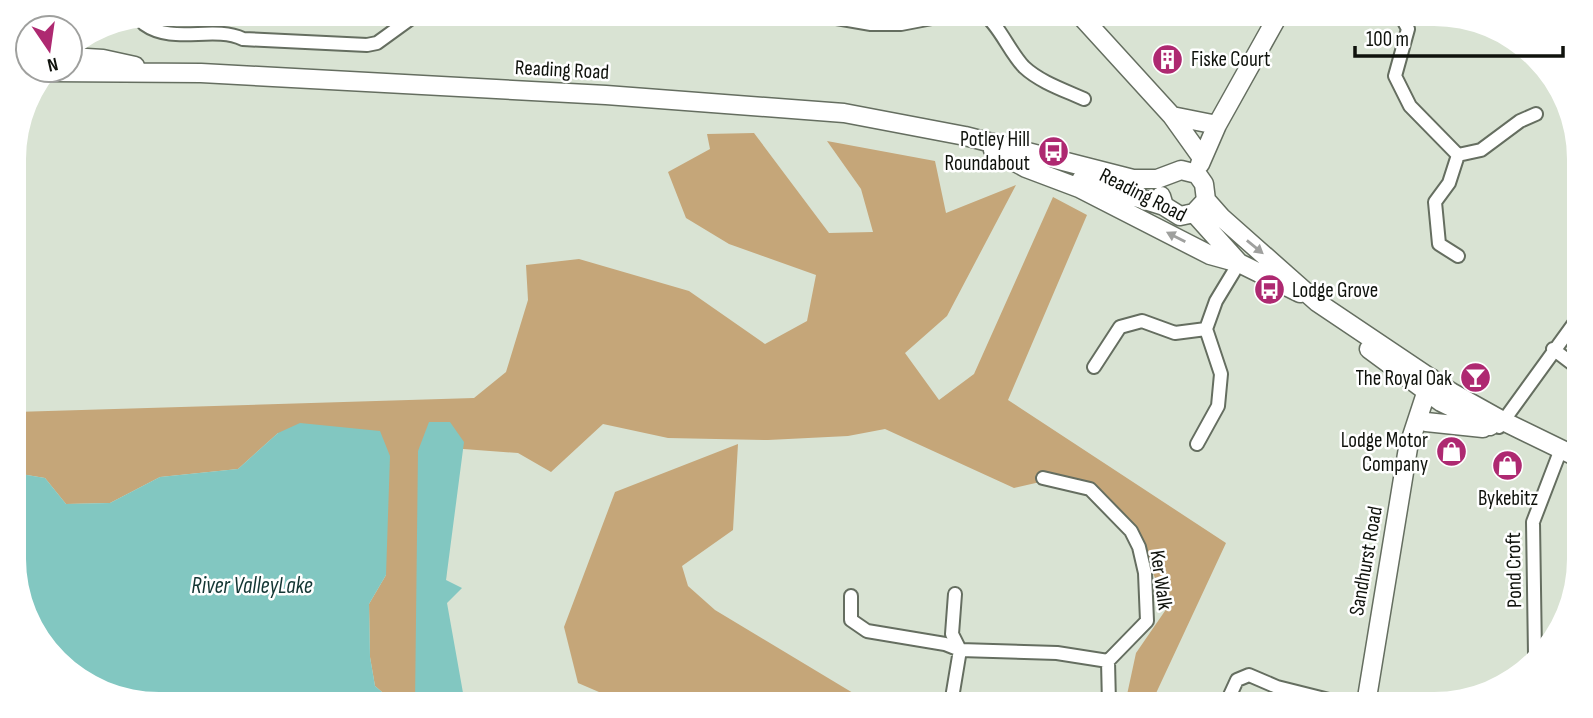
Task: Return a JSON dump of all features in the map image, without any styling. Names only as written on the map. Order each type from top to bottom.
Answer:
[{"type":"main road","points":[[1090,26],[1172,116],[1199,166]]},
{"type":"main road","points":[[1199,166],[1217,125],[1272,26]]},
{"type":"main road","name":"Reading Road","points":[[84,58],[103,59],[155,71]]},
{"type":"main road","name":"Reading Road","points":[[84,73],[155,71],[749,104],[856,115],[965,136],[1117,176],[1157,179],[1199,166],[1204,184],[1200,206],[1239,263]]},
{"type":"main road","points":[[1172,116],[1217,125]]},
{"type":"main road","name":"Reading Road","points":[[965,136],[1026,168],[1079,188],[1210,255],[1239,263],[1317,302]]},
{"type":"main road","name":"Reading Road","points":[[1026,168],[1059,173],[1164,205],[1180,216],[1200,206]]},
{"type":"main road","name":"Reading Road","points":[[1164,205],[1161,186],[1169,176]]},
{"type":"main road","name":"Reading Road","points":[[1200,206],[1221,217],[1317,302],[1357,332],[1368,348],[1436,390],[1567,460]]},
{"type":"main road","name":"Sandhurst Road","points":[[1368,691],[1408,448],[1436,390]]},
{"type":"main road","points":[[1420,425],[1500,426]]},
{"type":"main road","name":"Reading Road","points":[[1559,454],[1567,456]]},
{"type":"street","points":[[148,27],[179,34],[207,36],[230,33],[243,39],[367,45],[377,43],[400,26]]},
{"type":"street","points":[[995,26],[1010,51],[1027,69],[1084,99]]},
{"type":"street","points":[[1406,26],[1408,29],[1395,76],[1410,106],[1458,155]]},
{"type":"street","points":[[1458,155],[1481,150],[1520,121],[1536,114]]},
{"type":"street","points":[[1458,155],[1449,183],[1435,202],[1439,244],[1458,256]]},
{"type":"street","points":[[1198,444],[1218,406],[1221,374],[1206,329],[1216,301],[1239,263]]},
{"type":"street","points":[[1094,367],[1120,327],[1142,321],[1175,333],[1206,329]]},
{"type":"street","points":[[1500,426],[1567,332]]},
{"type":"street","points":[[1553,349],[1567,360]]},
{"type":"street","name":"Pond Croft","points":[[1535,645],[1533,522],[1559,454]]},
{"type":"street","name":"Ker Walk","points":[[1043,478],[1090,489],[1131,531],[1139,547],[1148,592],[1147,621],[1108,661]]},
{"type":"street","points":[[953,691],[960,650],[952,634],[956,594]]},
{"type":"street","points":[[851,596],[850,620],[867,631],[945,644],[960,650],[1057,653],[1108,661],[1109,691]]},
{"type":"street","points":[[1232,691],[1237,680],[1249,675],[1293,691]]},
{"type":"shaded area","points":[[754,133],[829,233],[873,232],[861,189],[827,141],[935,161],[946,213],[1016,185],[947,316],[905,353],[939,400],[974,374],[1053,197],[1087,215],[1008,400],[1226,543],[1157,691],[1128,691],[1136,653],[1167,608],[1135,528],[1062,477],[1014,488],[885,429],[848,436],[768,440],[668,438],[603,424],[551,472],[518,453],[450,448],[443,679],[447,692],[382,692],[375,686],[370,657],[369,604],[386,575],[278,433],[238,469],[160,477],[110,503],[66,504],[45,478],[26,475],[26,412],[474,398],[506,372],[528,300],[526,265],[579,259],[689,291],[765,344],[807,321],[816,275],[729,244],[686,218],[668,172],[710,149],[707,134]]},
{"type":"shaded area","points":[[738,444],[733,530],[682,566],[688,586],[715,610],[850,691],[598,692],[578,683],[564,627],[615,492]]},
{"type":"water","points":[[429,422],[450,422],[464,442],[446,580],[462,588],[447,603],[463,692],[415,692],[418,451]]},
{"type":"water","name":"River ValleyLake","points":[[300,423],[380,431],[390,456],[386,575],[369,604],[370,657],[375,686],[382,692],[142,691],[108,682],[65,653],[36,610],[27,576],[26,475],[45,478],[66,504],[110,503],[160,477],[238,469],[278,433]]},
{"type":"place","name":"Fiske Court","points":[[1168,59]]},
{"type":"place","name":"Potley Hill Roundabout","points":[[1053,151]]},
{"type":"place","name":"Lodge Grove","points":[[1269,290]]},
{"type":"place","name":"The Royal Oak","points":[[1475,378]]},
{"type":"place","name":"Lodge Motor Company","points":[[1451,452]]},
{"type":"place","name":"Bykebitz","points":[[1508,466]]}]
